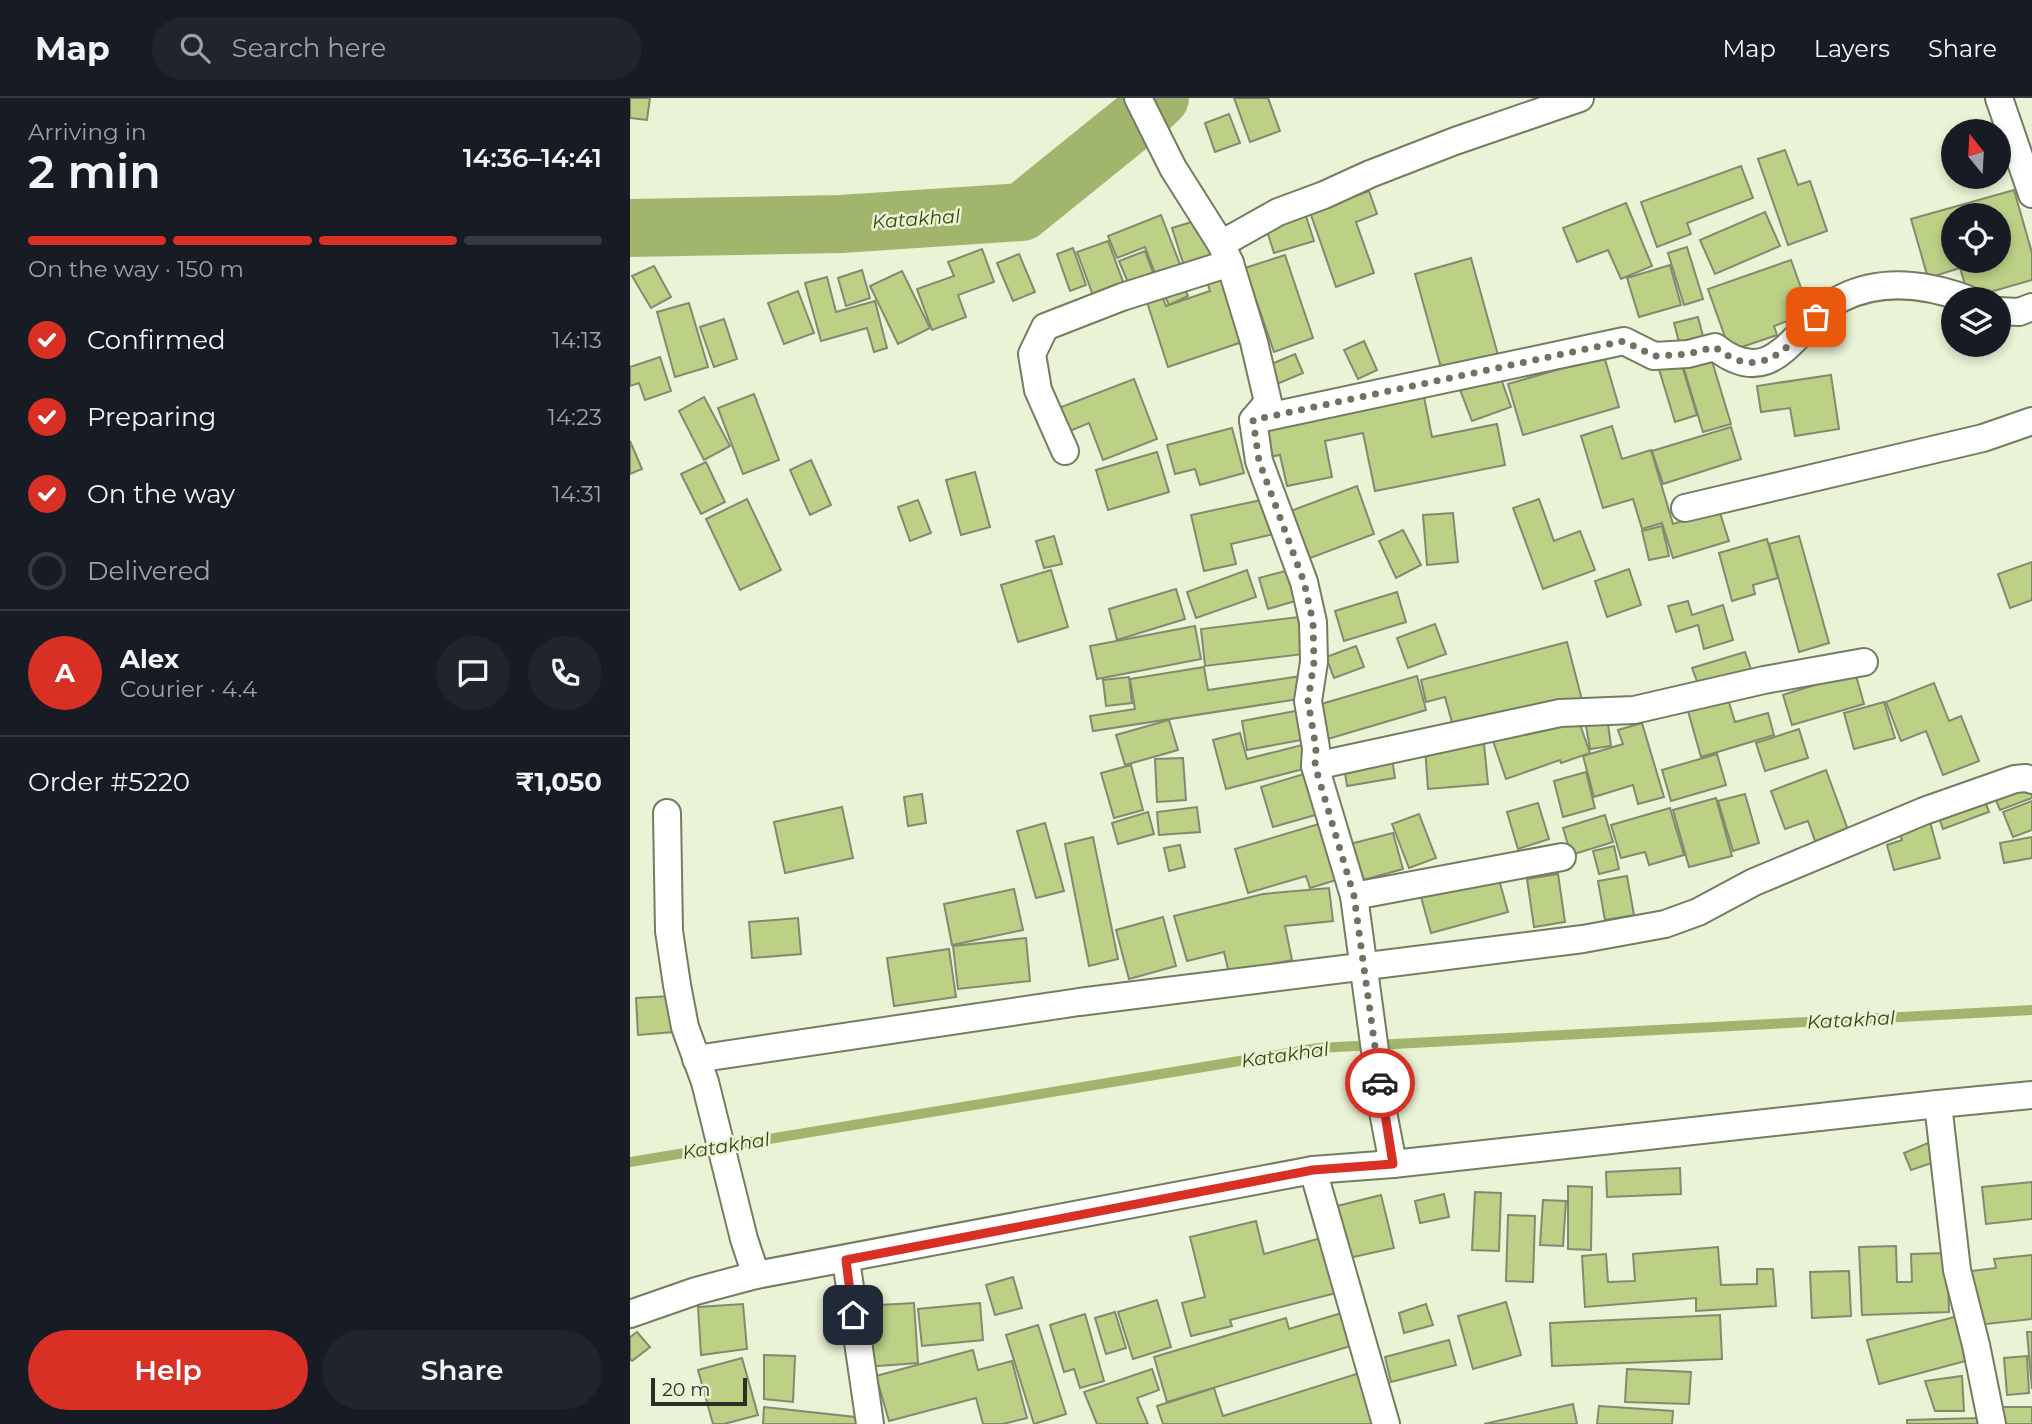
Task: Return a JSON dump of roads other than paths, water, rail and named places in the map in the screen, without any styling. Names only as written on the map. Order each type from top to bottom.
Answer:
[{"type":"street","points":[[1138,98],[1173,167],[1226,253],[1254,341],[1268,401],[1253,420],[1259,461],[1304,582],[1313,622],[1314,662],[1308,701],[1316,748],[1315,766],[1354,896],[1384,1117],[1393,1164]]},
{"type":"street","points":[[1065,451],[1038,390],[1032,354],[1045,327],[1226,253],[1278,212],[1370,174],[1580,98]]},
{"type":"street","points":[[1999,98],[2032,194]]},
{"type":"street","points":[[1253,420],[1624,341],[1654,356],[1688,354],[1715,347],[1729,358],[1754,362],[1772,359],[1788,348],[1816,317],[1840,299],[1869,288],[1899,284],[1941,290]]},
{"type":"street","points":[[2011,312],[2032,307]]},
{"type":"street","points":[[1685,508],[1983,438],[2032,421]]},
{"type":"street","points":[[1315,766],[1560,713],[1634,710],[1764,680],[1864,662]]},
{"type":"street","points":[[700,1070],[1079,1002],[1366,974],[1665,924],[1698,912],[1754,882],[1924,811],[2015,779],[2032,780]]},
{"type":"street","points":[[667,813],[669,931],[685,1027],[700,1070],[756,1275]]},
{"type":"street","points":[[1354,896],[1562,857]]},
{"type":"street","points":[[630,1314],[696,1291],[756,1275],[1313,1170],[1393,1164],[2032,1095]]},
{"type":"street","points":[[1938,1104],[1957,1270],[1992,1424]]},
{"type":"street","points":[[1313,1170],[1386,1424]]},
{"type":"street","points":[[846,1260],[870,1424]]},
{"type":"waterway","name":"Katakhal","points":[[630,228],[841,224],[1022,212],[1160,98]]},
{"type":"waterway","name":"Katakhal","points":[[630,1162],[1318,1048],[2032,1010]]}]
